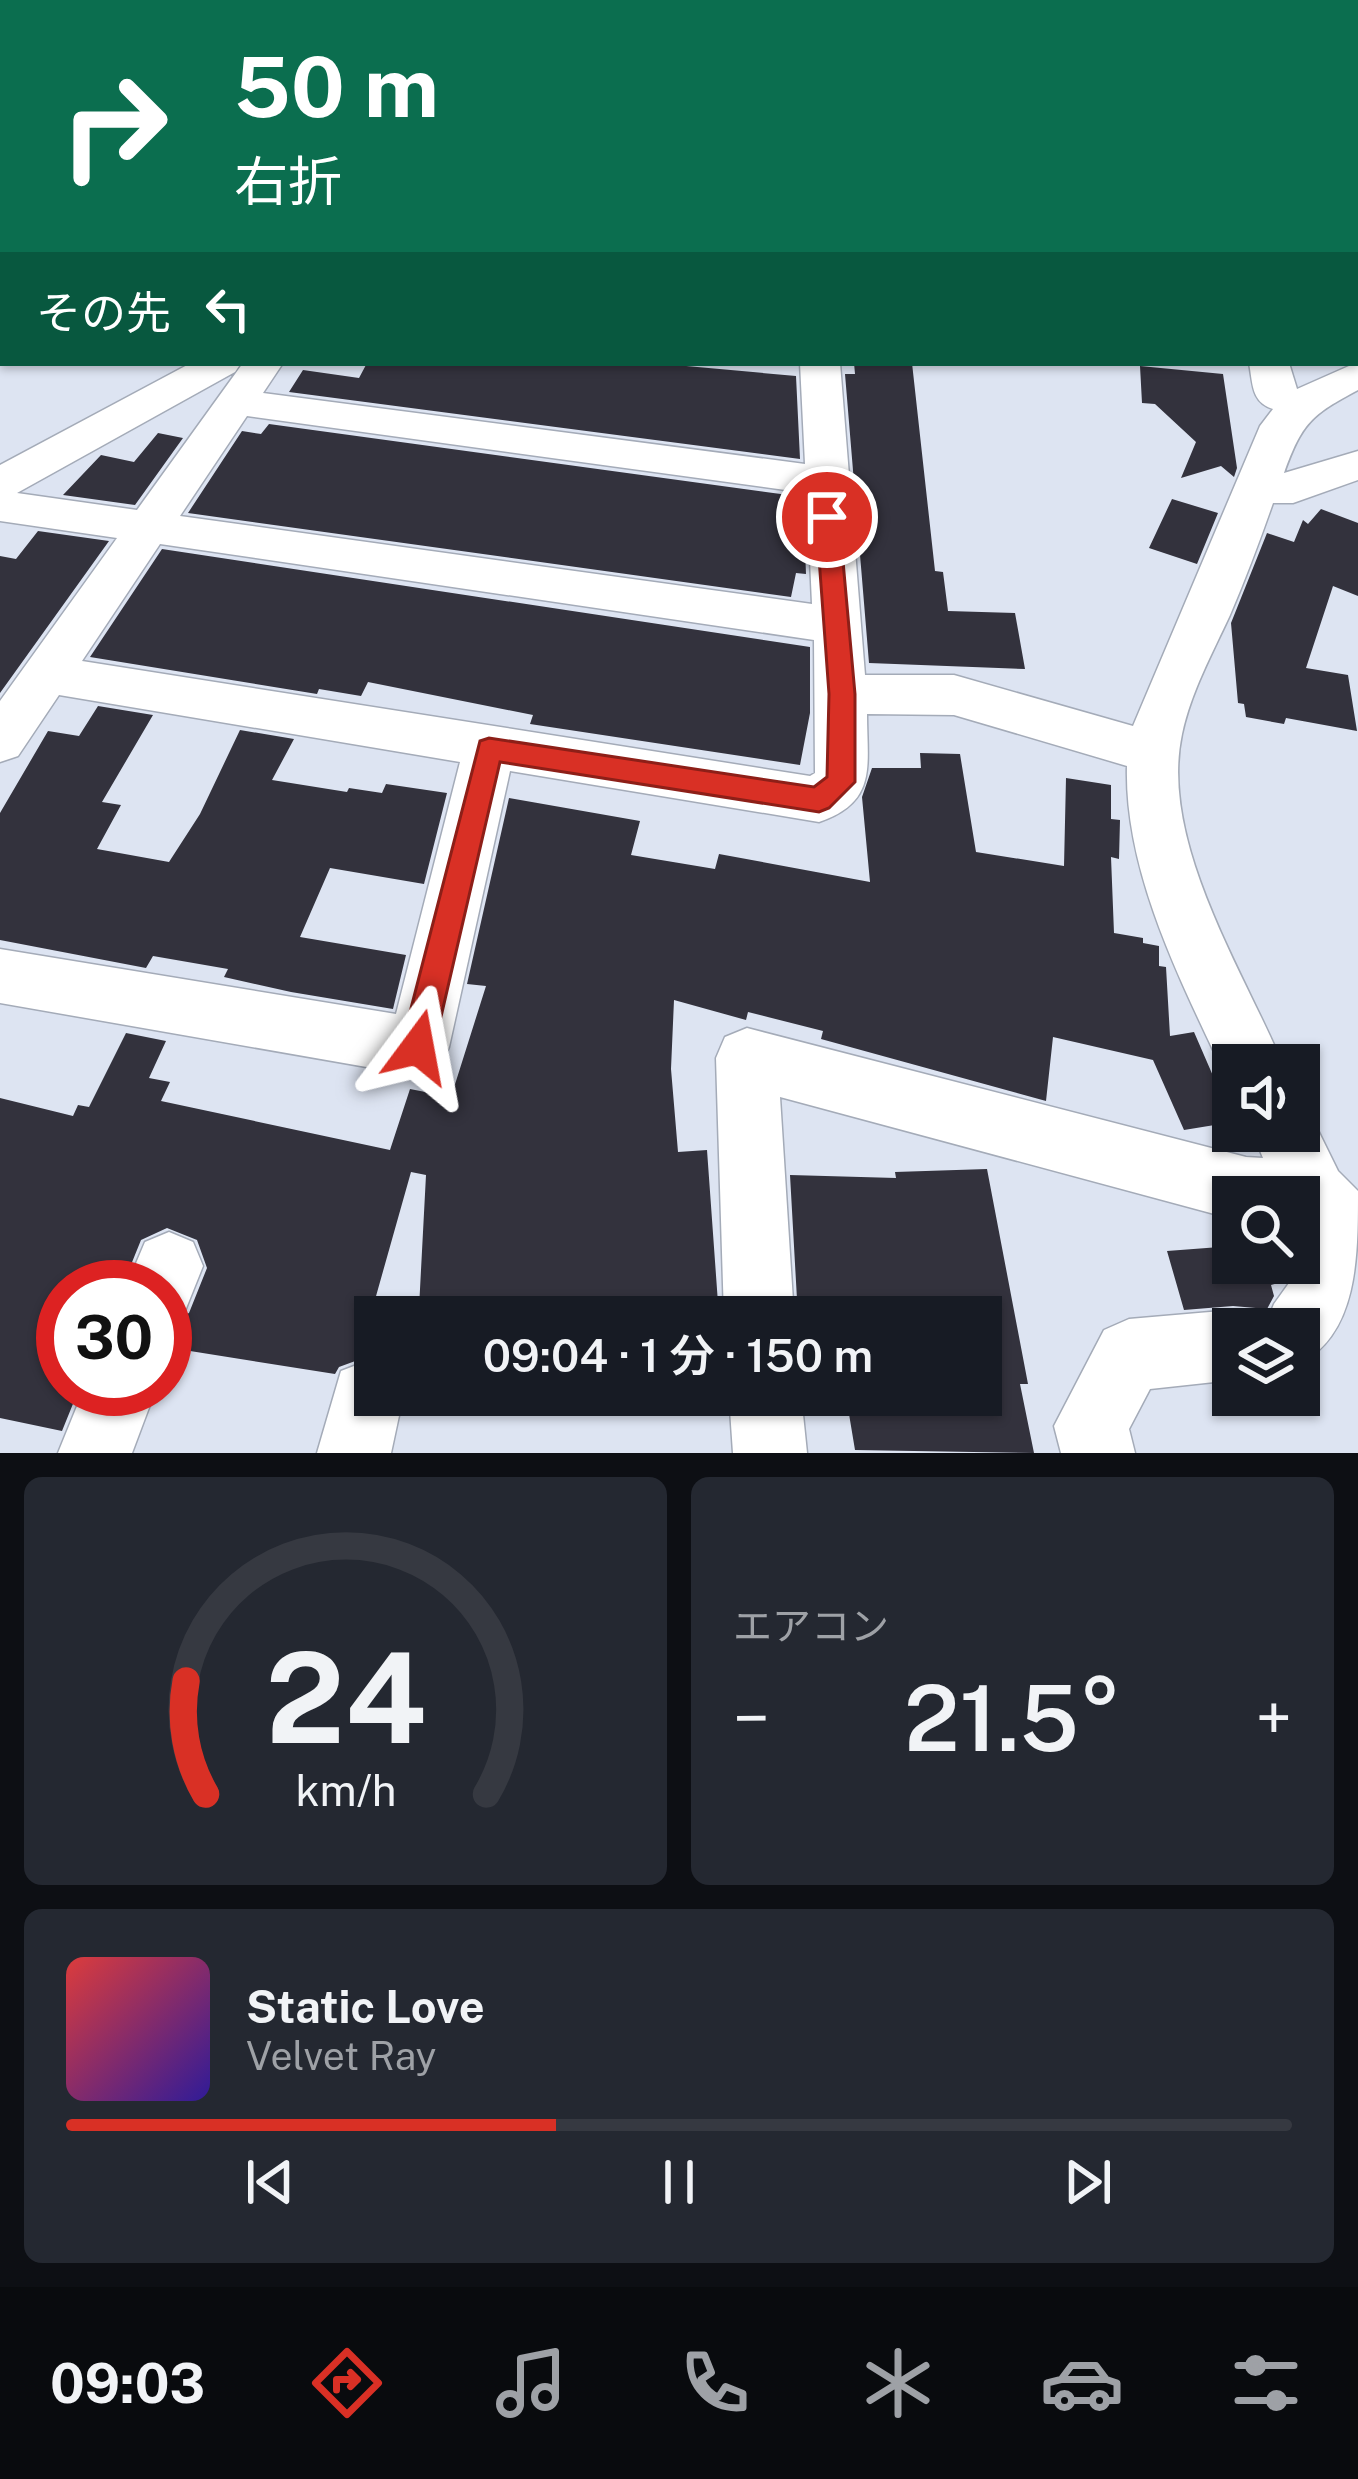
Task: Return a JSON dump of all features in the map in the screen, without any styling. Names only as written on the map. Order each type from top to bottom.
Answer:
[{"type":"street","points":[[0,484],[258,366]]},
{"type":"street","points":[[44,674],[819,800],[841,782],[842,694],[824,482],[820,366]]},
{"type":"street","points":[[1270,366],[1275,396],[1300,404]]},
{"type":"street","points":[[1243,1044],[1168,860],[1156,802],[1153,753],[1166,704],[1281,426],[1300,404],[1358,374]]},
{"type":"street","points":[[229,382],[824,482]]},
{"type":"street","points":[[0,741],[153,525],[229,382]]},
{"type":"street","points":[[1256,488],[1293,488],[1358,465]]},
{"type":"street","points":[[0,506],[836,625]]},
{"type":"street","points":[[842,694],[955,695],[1153,753]]},
{"type":"street","points":[[0,976],[418,1047],[489,749]]},
{"type":"street","points":[[758,1296],[748,1058],[1246,1190],[1344,1225]]},
{"type":"street","points":[[1297,1152],[1344,1225]]},
{"type":"street","points":[[1308,1308],[1344,1225]]},
{"type":"street","points":[[1098,1453],[1091,1426],[1129,1355],[1212,1347]]},
{"type":"street","points":[[95,1453],[109,1416]]},
{"type":"street","points":[[767,1416],[770,1453]]},
{"type":"building","points":[[365,366],[686,366],[796,376],[800,459],[289,392],[303,370],[359,378]]},
{"type":"building","points":[[854,366],[912,366],[935,571],[943,572],[948,611],[1015,613],[1025,669],[869,663],[845,374],[855,374]]},
{"type":"building","points":[[1140,366],[1223,374],[1237,468],[1234,477],[1221,466],[1181,478],[1196,442],[1155,404],[1142,403]]},
{"type":"building","points":[[269,424],[803,497],[806,574],[796,573],[791,597],[188,513],[242,431],[261,434]]},
{"type":"building","points":[[158,433],[183,438],[135,505],[63,495],[101,455],[134,462]]},
{"type":"building","points":[[1172,499],[1218,513],[1197,564],[1149,548]]},
{"type":"building","points":[[1321,509],[1358,523],[1358,596],[1333,586],[1306,668],[1348,675],[1357,731],[1286,718],[1284,724],[1246,717],[1244,704],[1238,703],[1231,623],[1267,533],[1294,542],[1303,520],[1308,524]]},
{"type":"building","points":[[38,531],[109,541],[0,693],[0,556],[16,559]]},
{"type":"building","points":[[162,549],[810,647],[810,713],[800,765],[530,724],[533,715],[368,682],[361,696],[319,689],[317,694],[90,657]]},
{"type":"building","points":[[98,706],[153,715],[102,802],[121,805],[97,849],[169,862],[200,814],[240,730],[294,739],[272,780],[347,792],[349,788],[382,793],[386,784],[447,793],[424,884],[330,868],[300,937],[406,955],[393,1009],[224,977],[228,969],[153,956],[146,968],[0,940],[0,813],[48,731],[79,736]]},
{"type":"building","points":[[920,753],[960,754],[976,852],[1064,866],[1066,778],[1111,785],[1111,819],[1120,820],[1119,859],[1111,857],[1114,933],[1159,946],[1159,966],[1166,967],[1170,1036],[1194,1032],[1212,1074],[1212,1125],[1184,1130],[1153,1060],[1053,1037],[1046,1101],[821,1039],[823,1031],[748,1012],[746,1020],[674,1000],[671,1069],[678,1152],[707,1150],[717,1296],[420,1296],[426,1175],[411,1172],[376,1296],[354,1296],[354,1361],[339,1367],[335,1374],[192,1351],[192,1306],[207,1268],[197,1240],[167,1228],[141,1240],[133,1260],[36,1260],[36,1416],[68,1416],[62,1431],[0,1418],[0,1098],[73,1116],[78,1105],[89,1107],[126,1033],[166,1041],[149,1078],[170,1082],[161,1101],[390,1150],[410,1089],[451,1097],[486,986],[467,984],[509,798],[640,821],[631,855],[715,869],[719,854],[870,882],[862,797],[872,768],[921,768]]},
{"type":"building","points":[[987,1169],[1028,1384],[1020,1384],[1034,1453],[855,1450],[849,1416],[1002,1416],[1002,1296],[797,1296],[790,1175],[896,1178],[895,1172]]},
{"type":"building","points":[[1212,1248],[1212,1284],[1274,1284],[1274,1296],[1268,1308],[1184,1310],[1167,1251]]},
{"type":"route","points":[[418,1047],[489,749],[819,800],[841,782],[842,694],[827,517]]}]
